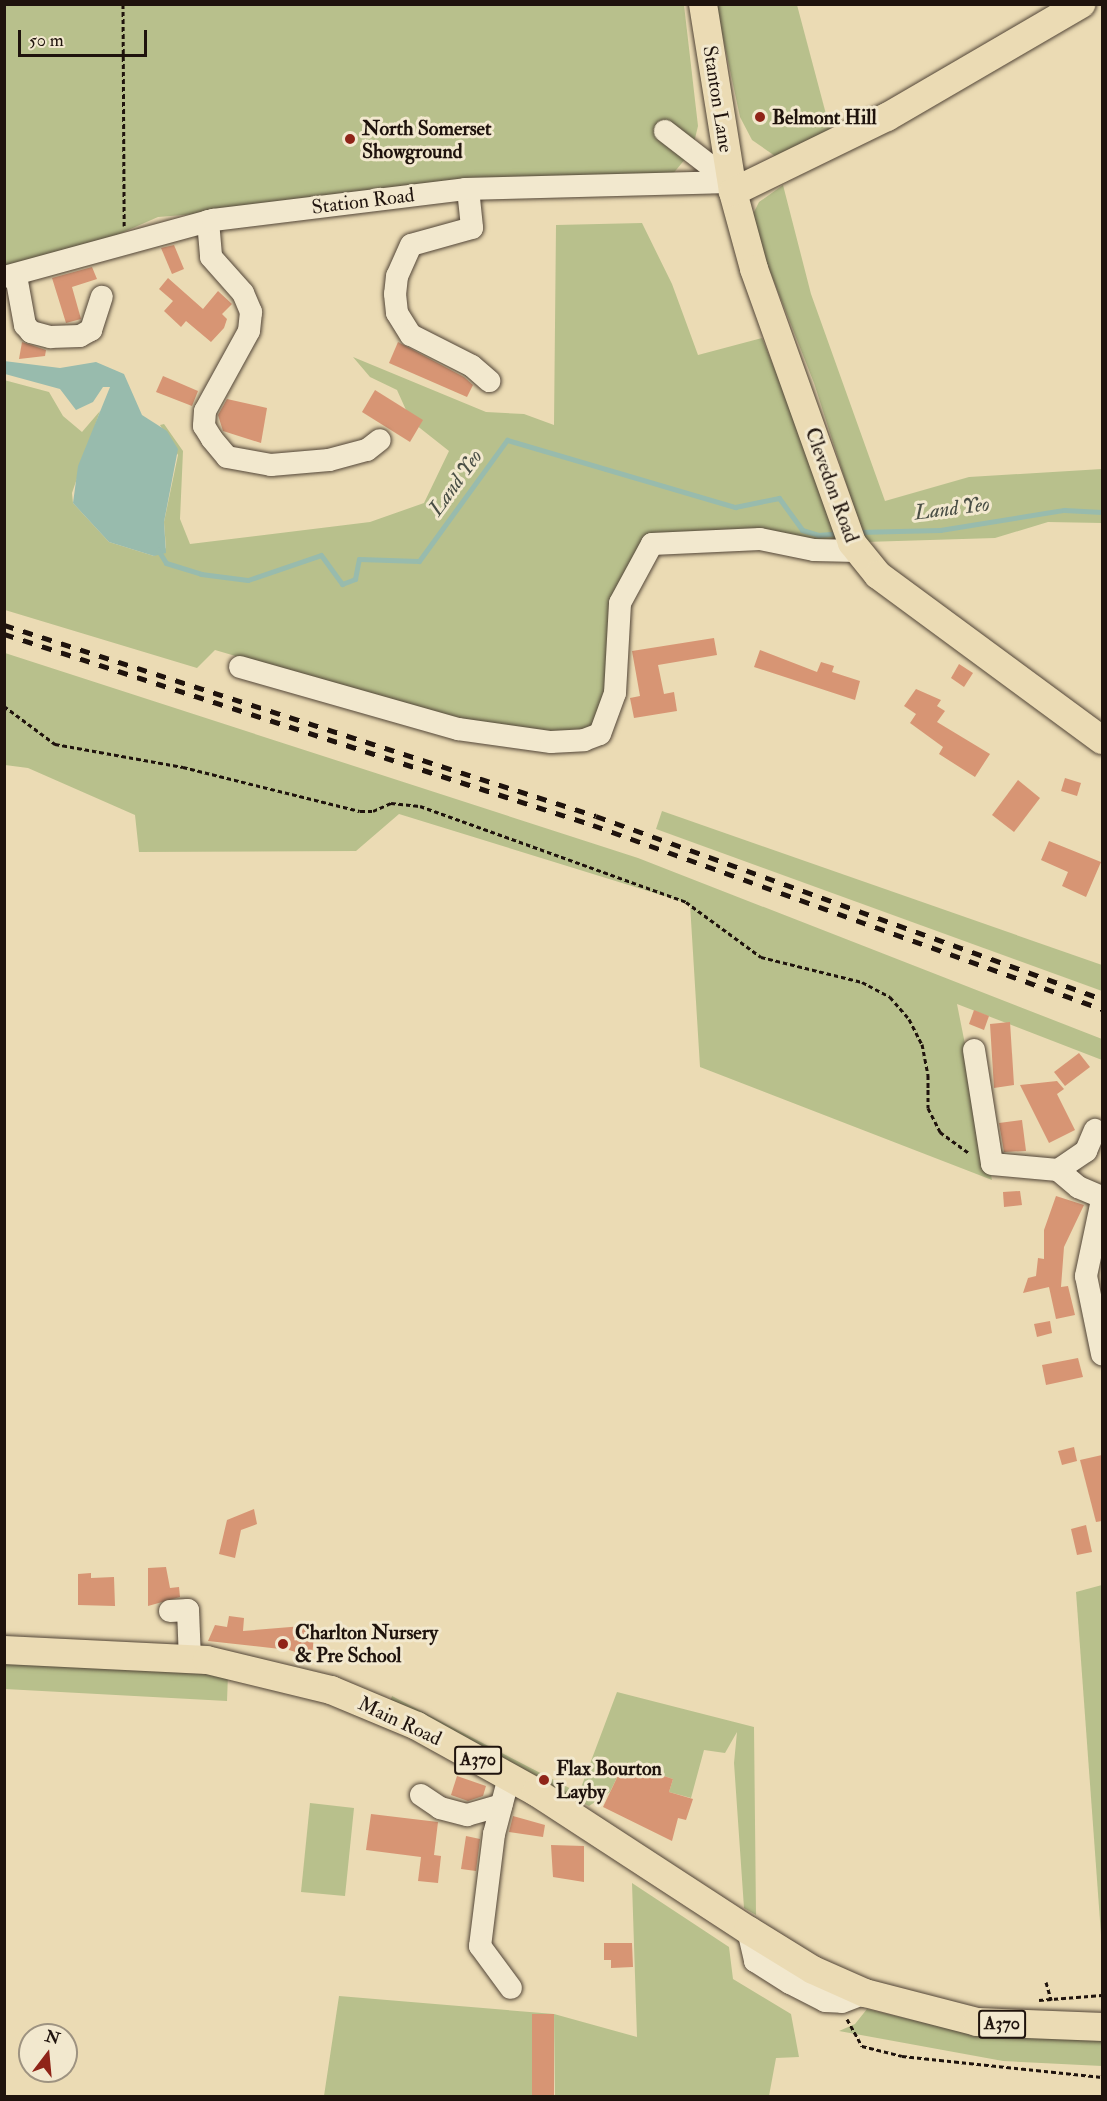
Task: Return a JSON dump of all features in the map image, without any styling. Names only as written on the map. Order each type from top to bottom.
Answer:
[{"type":"main road","name":"Stanton Lane","points":[[703,4],[732,187]]},
{"type":"main road","points":[[732,187],[887,117],[1081,4]]},
{"type":"main road","name":"Clevedon Road","points":[[732,187],[754,269],[851,539],[878,575],[1102,740]]},
{"type":"main road","name":"Main Road","points":[[4,1650],[190,1659],[331,1690],[417,1726],[509,1777],[853,1997],[998,2024],[1102,2026]]},
{"type":"street","points":[[665,131],[732,187]]},
{"type":"street","name":"Station Road","points":[[10,277],[208,221],[468,189],[732,187]]},
{"type":"street","points":[[468,189],[472,228],[411,245],[397,276],[395,294],[397,313],[411,335],[472,366],[489,381]]},
{"type":"street","points":[[208,221],[211,257],[243,293],[251,312],[249,331],[205,411],[204,426],[212,439],[227,457],[272,465],[329,460],[367,450],[380,440]]},
{"type":"street","points":[[10,277],[26,325],[31,332],[50,337],[80,336],[91,330],[102,297]]},
{"type":"street","points":[[240,667],[458,729],[551,742],[584,740],[600,734],[615,693],[620,603],[652,544],[760,539],[814,550],[851,539]]},
{"type":"street","points":[[974,1050],[992,1164],[1058,1170],[1078,1187],[1102,1198],[1086,1276],[1102,1354]]},
{"type":"street","points":[[1058,1170],[1086,1151],[1095,1130]]},
{"type":"street","points":[[170,1611],[188,1610],[190,1659]]},
{"type":"street","points":[[509,1777],[502,1805],[480,1946],[511,1988]]},
{"type":"street","points":[[421,1795],[440,1808],[467,1815],[502,1805]]},
{"type":"path","points":[[123,4],[124,243]]},
{"type":"path","points":[[4,706],[55,744],[183,767],[360,811],[373,811],[391,803],[420,806],[686,902],[761,957],[862,982],[890,998],[909,1019],[922,1044],[928,1075],[928,1108],[940,1132],[962,1151],[992,1164]]},
{"type":"path","points":[[1038,2000],[1102,1995]]},
{"type":"path","points":[[853,1997],[852,2034],[862,2046],[1008,2071],[1102,2077]]},
{"type":"green space","name":"North Somerset Showground","points":[[4,5],[684,5],[698,126],[692,151],[671,176],[158,217],[110,238],[5,267]]},
{"type":"green space","points":[[716,5],[797,5],[831,133],[775,156],[752,140],[740,117]]},
{"type":"green space","points":[[783,185],[811,294],[885,501],[969,477],[1102,469],[1102,523],[1048,522],[995,538],[865,542],[814,383],[758,241],[753,214],[759,202]]},
{"type":"green space","points":[[642,223],[672,284],[698,355],[762,338],[847,546],[648,540],[596,730],[549,735],[461,722],[215,650],[197,668],[5,610],[4,380],[49,392],[63,416],[82,432],[100,411],[72,493],[73,503],[109,542],[154,556],[166,548],[164,522],[178,455],[160,425],[164,424],[183,451],[180,519],[190,544],[370,522],[424,503],[449,451],[411,421],[397,390],[370,377],[353,357],[486,412],[524,414],[554,425],[556,225]]},
{"type":"green space","points":[[5,653],[638,858],[1102,1039],[1102,1060],[957,1004],[992,1180],[700,1067],[690,904],[399,814],[356,851],[139,852],[135,815],[28,768],[5,765]]},
{"type":"green space","points":[[662,811],[1102,965],[1102,991],[656,829]]},
{"type":"green space","points":[[1102,1585],[1102,1948],[1076,1592]]},
{"type":"green space","points":[[4,1662],[228,1674],[227,1701],[5,1689]]},
{"type":"green space","points":[[617,1692],[754,1727],[756,1915],[744,1908],[734,1763],[737,1732],[725,1753],[704,1750],[691,1798],[669,1792],[673,1779],[624,1763],[610,1792],[589,1806],[388,1707],[392,1696],[579,1793]]},
{"type":"green space","points":[[310,1803],[354,1808],[345,1896],[301,1892]]},
{"type":"green space","points":[[632,1883],[729,1947],[733,1979],[791,2014],[799,2057],[776,2058],[769,2096],[555,2096],[554,2014],[637,2037]]},
{"type":"green space","points":[[339,1996],[554,2014],[532,2014],[532,2095],[555,2096],[324,2096]]},
{"type":"green space","points":[[867,2009],[954,2030],[1102,2039],[1102,2066],[1003,2061],[839,2031],[855,2024]]},
{"type":"shaded area","points":[[4,361],[60,368],[96,362],[124,374],[142,415],[167,431],[178,449],[164,522],[166,553],[154,556],[109,542],[73,503],[78,466],[110,387],[103,387],[93,402],[76,410],[60,389],[5,374]]},
{"type":"building","points":[[174,245],[184,269],[172,274],[161,248]]},
{"type":"building","points":[[92,267],[97,279],[72,287],[81,319],[66,323],[52,278]]},
{"type":"building","points":[[168,278],[203,309],[218,291],[232,304],[222,314],[227,319],[224,328],[211,342],[186,321],[181,327],[164,311],[173,301],[159,289]]},
{"type":"building","points":[[22,342],[46,350],[45,356],[19,359]]},
{"type":"building","points":[[398,342],[464,377],[473,385],[467,397],[389,363]]},
{"type":"building","points":[[163,376],[198,391],[192,406],[156,392]]},
{"type":"building","points":[[375,390],[423,420],[410,442],[362,412]]},
{"type":"building","points":[[227,399],[267,408],[261,443],[223,431],[218,415]]},
{"type":"building","points":[[714,638],[717,655],[658,665],[664,694],[674,692],[677,711],[634,718],[630,698],[640,696],[632,651]]},
{"type":"building","points":[[760,650],[817,672],[821,662],[834,666],[832,672],[860,681],[855,700],[754,667]]},
{"type":"building","points":[[959,664],[973,673],[964,687],[951,678]]},
{"type":"building","points":[[916,689],[941,700],[937,706],[945,711],[937,722],[990,754],[975,777],[939,754],[943,747],[910,723],[916,714],[904,706]]},
{"type":"building","points":[[1065,778],[1081,783],[1077,796],[1061,791]]},
{"type":"building","points":[[1018,780],[1040,798],[1014,832],[992,815]]},
{"type":"building","points":[[1049,841],[1101,862],[1086,897],[1062,886],[1068,872],[1041,860]]},
{"type":"building","points":[[974,1010],[989,1016],[984,1030],[969,1024]]},
{"type":"building","points":[[1010,1022],[1014,1085],[994,1088],[990,1024]]},
{"type":"building","points":[[1079,1053],[1090,1067],[1065,1086],[1054,1072]]},
{"type":"building","points":[[1057,1081],[1064,1089],[1057,1094],[1075,1130],[1049,1143],[1020,1085]]},
{"type":"building","points":[[1022,1120],[1026,1151],[1004,1152],[999,1123]]},
{"type":"building","points":[[1020,1191],[1022,1205],[1004,1207],[1003,1192]]},
{"type":"building","points":[[1056,1196],[1084,1205],[1064,1247],[1061,1287],[1068,1286],[1075,1315],[1056,1319],[1049,1287],[1023,1293],[1028,1278],[1036,1276],[1038,1258],[1044,1259],[1044,1230]]},
{"type":"building","points":[[1050,1321],[1052,1333],[1037,1337],[1034,1324]]},
{"type":"building","points":[[1078,1358],[1083,1377],[1046,1385],[1042,1365]]},
{"type":"building","points":[[1074,1447],[1077,1461],[1062,1465],[1058,1451]]},
{"type":"building","points":[[1102,1455],[1102,1521],[1096,1522],[1080,1460]]},
{"type":"building","points":[[254,1509],[257,1524],[241,1530],[235,1558],[219,1554],[227,1520]]},
{"type":"building","points":[[1086,1525],[1092,1552],[1077,1555],[1071,1529]]},
{"type":"building","points":[[166,1567],[170,1588],[179,1587],[180,1597],[148,1606],[148,1568]]},
{"type":"building","points":[[91,1573],[91,1578],[114,1577],[115,1606],[78,1605],[78,1574]]},
{"type":"building","name":"Charlton Nursery & Pre School","points":[[229,1616],[244,1618],[243,1631],[315,1625],[312,1657],[289,1650],[208,1641],[215,1625],[227,1627]]},
{"type":"building","points":[[624,1763],[673,1779],[669,1792],[693,1799],[686,1820],[678,1818],[672,1841],[603,1807]]},
{"type":"building","points":[[457,1776],[486,1786],[483,1796],[468,1801],[451,1795]]},
{"type":"building","points":[[371,1814],[438,1822],[434,1855],[441,1856],[438,1883],[418,1881],[421,1857],[366,1850]]},
{"type":"building","points":[[513,1816],[545,1825],[543,1837],[509,1832]]},
{"type":"building","points":[[466,1836],[480,1839],[476,1871],[461,1869]]},
{"type":"building","points":[[551,1845],[584,1846],[584,1882],[553,1877]]},
{"type":"building","points":[[604,1943],[632,1943],[633,1967],[611,1968],[611,1960],[604,1960]]},
{"type":"building","points":[[532,2014],[554,2014],[554,2096],[532,2096]]},
{"type":"waterway","name":"Land Yeo","points":[[158,550],[166,563],[201,574],[248,580],[321,555],[342,584],[355,579],[359,559],[419,561],[507,440],[735,507],[779,498],[802,530],[818,535],[839,533]]},
{"type":"waterway","name":"Land Yeo","points":[[857,532],[940,530],[1064,510],[1102,512]]},
{"type":"railway","points":[[4,625],[596,816],[1102,999]]},
{"type":"railway","points":[[4,634],[593,825],[1102,1009]]},
{"type":"place","name":"Belmont Hill","points":[[760,117]]},
{"type":"place","name":"North Somerset Showground","points":[[350,139]]},
{"type":"place","name":"Charlton Nursery & Pre School","points":[[283,1644]]},
{"type":"place","name":"Flax Bourton Layby","points":[[544,1780]]}]
